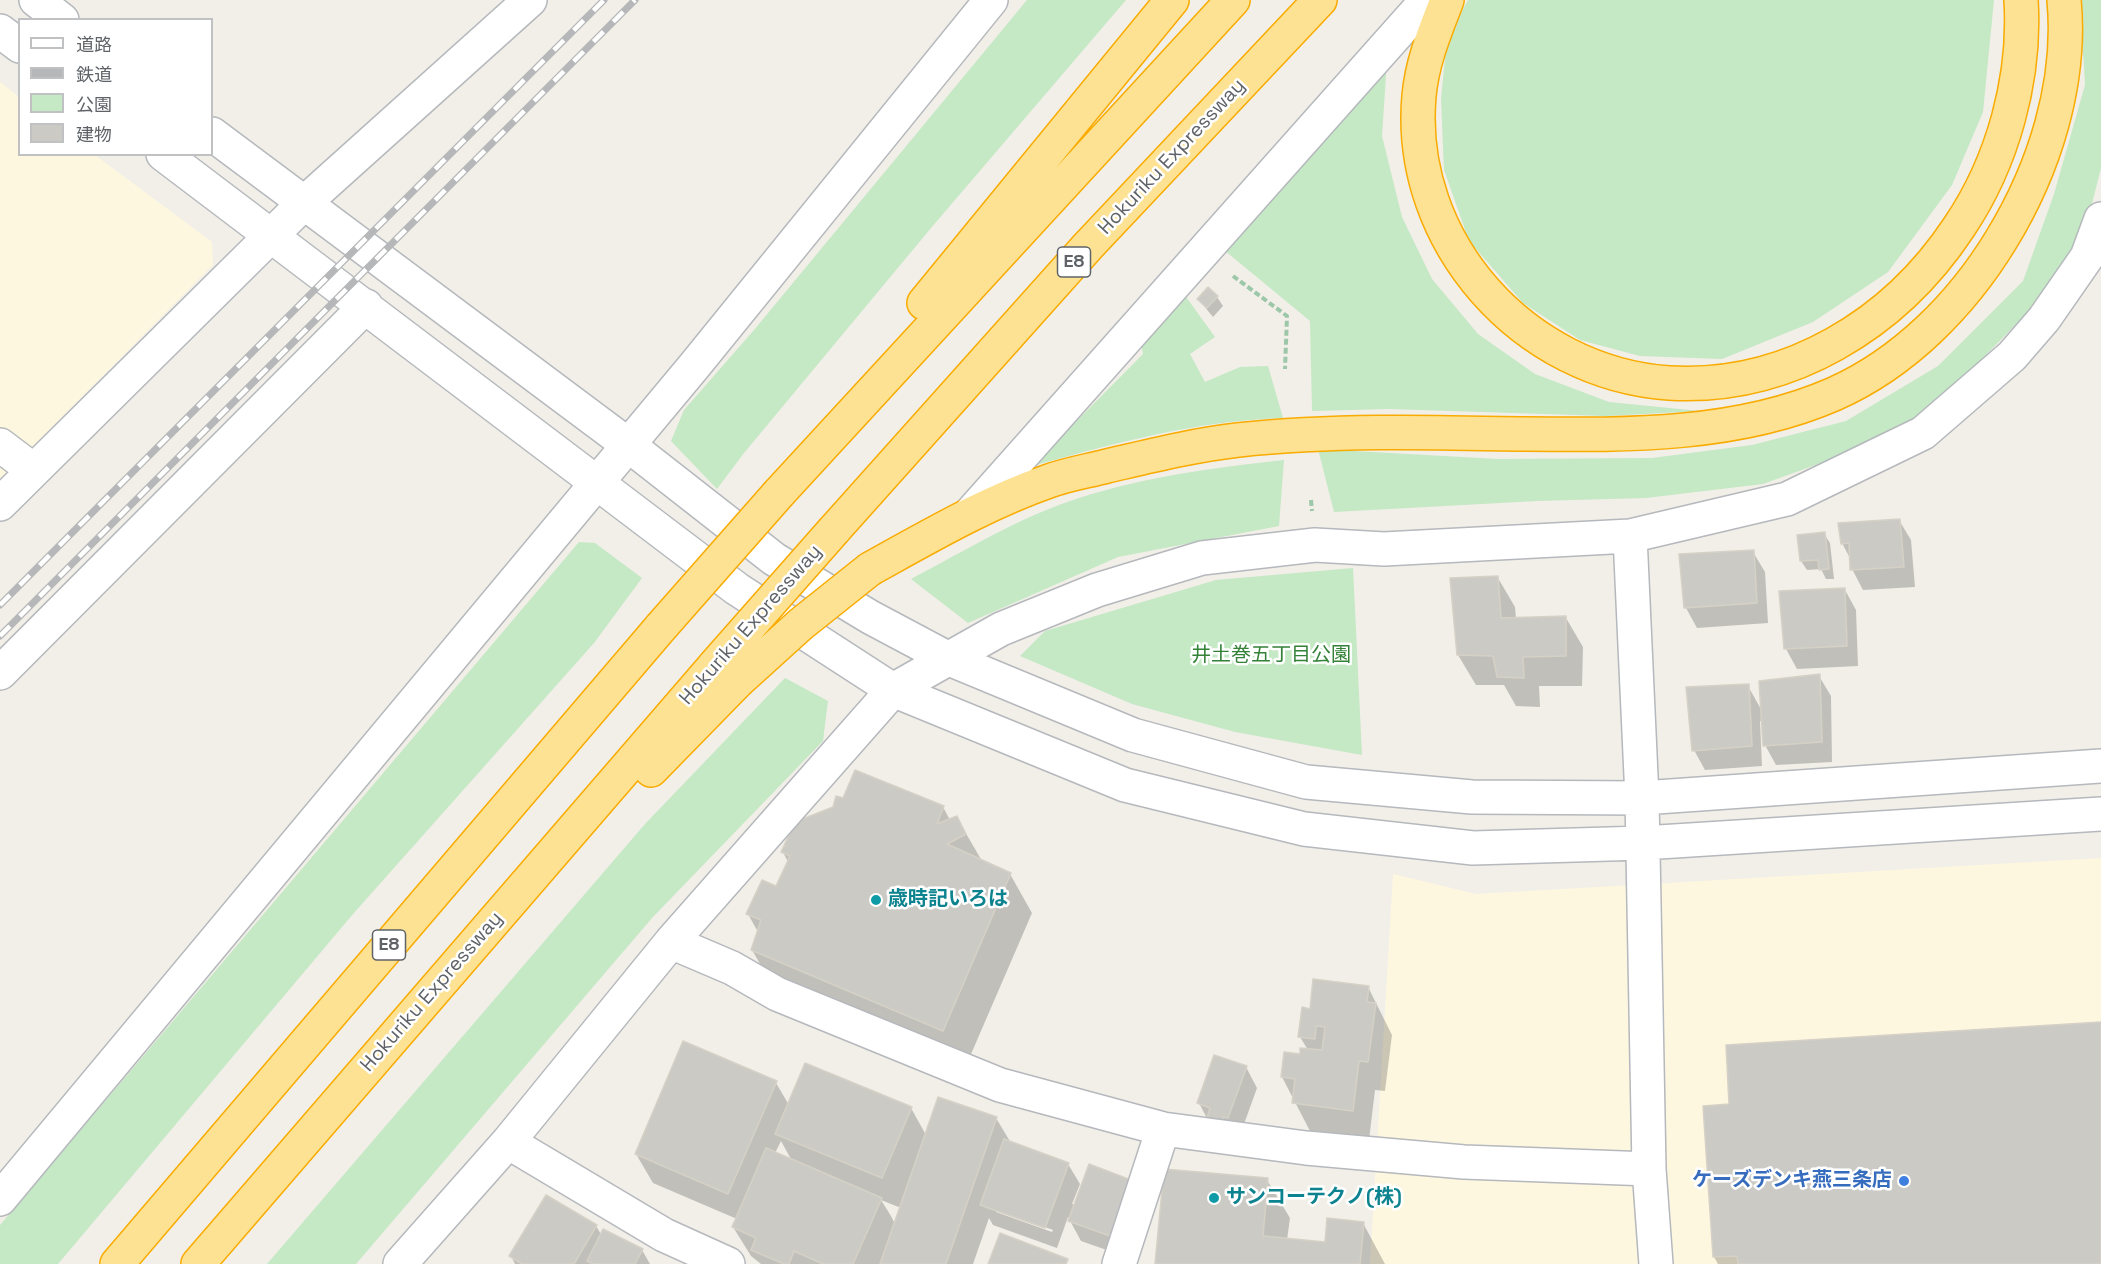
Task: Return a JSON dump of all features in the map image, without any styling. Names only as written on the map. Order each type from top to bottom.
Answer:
[{"type":"highway","points":[[775,490],[1172,0]]},
{"type":"highway","name":"E8","points":[[117,1264],[661,627],[775,490],[1233,0]]},
{"type":"highway","name":"Hokuriku Expressway","points":[[198,1264],[727,673],[834,530],[1088,246],[1320,0]]},
{"type":"highway","points":[[1447,0],[1430,43],[1419,96],[1421,153],[1433,207],[1458,256],[1491,300],[1533,335],[1577,360],[1626,376],[1669,383],[1720,382],[1773,371],[1821,351],[1869,325],[1912,288],[1949,243],[1978,199],[1999,146],[2017,87],[2022,23],[2021,0]]},
{"type":"highway","points":[[212,1264],[638,783],[727,673],[801,624],[870,570],[970,514],[1052,480],[1137,459],[1234,441],[1338,431],[1628,434],[1703,428],[1772,416],[1835,393],[1892,361],[1941,318],[1985,266],[2018,212],[2043,153],[2060,90],[2066,21],[2064,0]]},
{"type":"street","points":[[36,0],[59,18]]},
{"type":"street","points":[[0,504],[303,204],[530,0]]},
{"type":"street","points":[[0,1199],[627,444],[991,0]]},
{"type":"street","points":[[970,514],[1427,0]]},
{"type":"street","points":[[0,31],[18,44]]},
{"type":"street","points":[[213,135],[627,444],[774,559],[870,617],[947,658],[1132,735],[1306,782],[1472,797],[1642,798],[2101,766]]},
{"type":"street","points":[[166,156],[737,589],[893,690],[1125,785],[1305,829],[1473,848],[1643,843],[2101,814]]},
{"type":"street","points":[[400,1264],[508,1142],[672,942],[893,690],[1001,628],[1097,590],[1202,558],[1315,545],[1384,549],[1630,536],[1787,499],[1923,433],[2012,356],[2044,320],[2086,256],[2101,219]]},
{"type":"street","points":[[0,673],[366,306]]},
{"type":"street","points":[[0,445],[33,470]]},
{"type":"street","points":[[1630,536],[1642,798],[1649,1169],[1656,1264]]},
{"type":"street","points":[[672,942],[732,968],[777,994],[1000,1085],[1163,1129],[1306,1148],[1464,1162],[1649,1169]]},
{"type":"street","points":[[1119,1264],[1163,1129]]},
{"type":"street","points":[[508,1142],[664,1235],[728,1264]]},
{"type":"path","points":[[1233,276],[1287,316],[1285,369]]},
{"type":"shaded area","points":[[0,82],[18,96],[18,156],[96,156],[212,242],[213,265],[0,479]]},
{"type":"shaded area","points":[[2101,858],[2101,1264],[1370,1264],[1393,874],[1476,894]]},
{"type":"green space","points":[[1027,0],[1126,0],[931,228],[744,453],[717,489],[671,441],[684,410],[754,330]]},
{"type":"green space","points":[[1468,0],[1994,0],[1983,112],[1952,185],[1888,272],[1813,322],[1722,359],[1640,356],[1580,340],[1523,303],[1469,241],[1444,170],[1441,99],[1447,38]]},
{"type":"green space","points":[[2080,0],[2101,0],[2101,168],[2085,231],[2032,308],[1918,424],[1890,438],[1763,484],[1646,498],[1537,501],[1334,512],[1318,449],[1498,459],[1652,458],[1752,445],[1846,421],[1938,366],[2023,281],[2054,194],[2085,85]]},
{"type":"green space","points":[[1387,60],[1382,136],[1402,217],[1432,279],[1478,334],[1535,374],[1609,402],[1700,411],[1606,416],[1389,409],[1312,411],[1310,321],[1224,250]]},
{"type":"green space","points":[[1184,294],[1215,337],[1190,354],[1205,382],[1240,367],[1268,366],[1283,418],[1187,428],[1125,441],[1032,466],[1143,354],[1141,344]]},
{"type":"green space","points":[[1284,460],[1279,526],[1118,557],[968,623],[911,579],[1014,524],[1079,498],[1155,478]]},
{"type":"green space","points":[[579,542],[595,543],[642,578],[594,643],[353,914],[58,1264],[0,1264],[0,1225]]},
{"type":"green space","name":"井土巻五丁目公園","points":[[1353,568],[1362,755],[1235,732],[1132,704],[1020,656],[1045,631],[1216,580]]},
{"type":"green space","points":[[785,678],[828,701],[823,741],[652,918],[356,1264],[267,1264],[645,824]]},
{"type":"building","points":[[1208,287],[1218,296],[1207,308],[1197,299]]},
{"type":"building","points":[[1900,519],[1904,567],[1850,570],[1849,543],[1841,544],[1838,523]]},
{"type":"building","points":[[1825,532],[1829,569],[1819,570],[1818,560],[1800,561],[1797,535]]},
{"type":"building","points":[[1754,550],[1757,603],[1684,608],[1679,554]]},
{"type":"building","points":[[1498,576],[1501,618],[1566,616],[1566,656],[1523,657],[1524,678],[1497,677],[1493,656],[1457,655],[1450,578]]},
{"type":"building","points":[[1845,588],[1847,646],[1784,649],[1779,591]]},
{"type":"building","points":[[1820,674],[1822,742],[1763,746],[1759,681]]},
{"type":"building","points":[[1749,684],[1752,746],[1692,751],[1686,687]]},
{"type":"building","name":"歳時記いろは","points":[[855,770],[944,806],[937,824],[957,816],[966,834],[947,844],[1011,873],[943,1031],[751,950],[761,920],[746,914],[762,880],[776,886],[790,856],[781,852],[795,822],[833,807],[836,796],[843,798]]},
{"type":"building","points":[[1313,979],[1369,986],[1367,1002],[1376,1003],[1368,1062],[1359,1061],[1353,1111],[1292,1103],[1295,1079],[1281,1077],[1284,1052],[1300,1054],[1300,1048],[1322,1050],[1325,1027],[1316,1026],[1315,1039],[1298,1037],[1302,1007],[1310,1009]]},
{"type":"building","name":"ケーズデンキ燕三条店","points":[[2101,1022],[2101,1264],[1738,1264],[1737,1256],[1713,1257],[1703,1106],[1729,1104],[1726,1045]]},
{"type":"building","points":[[683,1041],[777,1081],[728,1194],[635,1154]]},
{"type":"building","points":[[1214,1055],[1247,1066],[1228,1118],[1223,1117],[1222,1123],[1207,1118],[1210,1108],[1197,1103]]},
{"type":"building","points":[[805,1063],[912,1107],[882,1178],[775,1134]]},
{"type":"building","points":[[938,1097],[997,1117],[946,1264],[880,1264]]},
{"type":"building","points":[[1004,1139],[1069,1163],[1045,1228],[980,1205]]},
{"type":"building","points":[[766,1148],[882,1198],[853,1264],[823,1264],[794,1251],[789,1264],[784,1264],[751,1250],[756,1238],[732,1227]]},
{"type":"building","points":[[1089,1164],[1131,1180],[1110,1236],[1068,1221]]},
{"type":"building","name":"サンコーテクノ(株)","points":[[1164,1169],[1268,1178],[1263,1236],[1325,1242],[1327,1218],[1364,1222],[1360,1264],[1155,1264]]},
{"type":"building","points":[[546,1195],[597,1225],[574,1264],[522,1264],[509,1256]]},
{"type":"building","points":[[603,1229],[643,1249],[635,1264],[593,1264],[587,1261]]},
{"type":"building","points":[[1000,1233],[1068,1259],[1066,1264],[988,1264]]},
{"type":"railway","points":[[0,605],[604,0]]},
{"type":"railway","points":[[0,636],[635,0]]},
{"type":"place","name":"歳時記いろは","points":[[876,900]]},
{"type":"place","name":"ケーズデンキ燕三条店","points":[[1904,1181]]},
{"type":"place","name":"サンコーテクノ(株)","points":[[1214,1198]]}]
